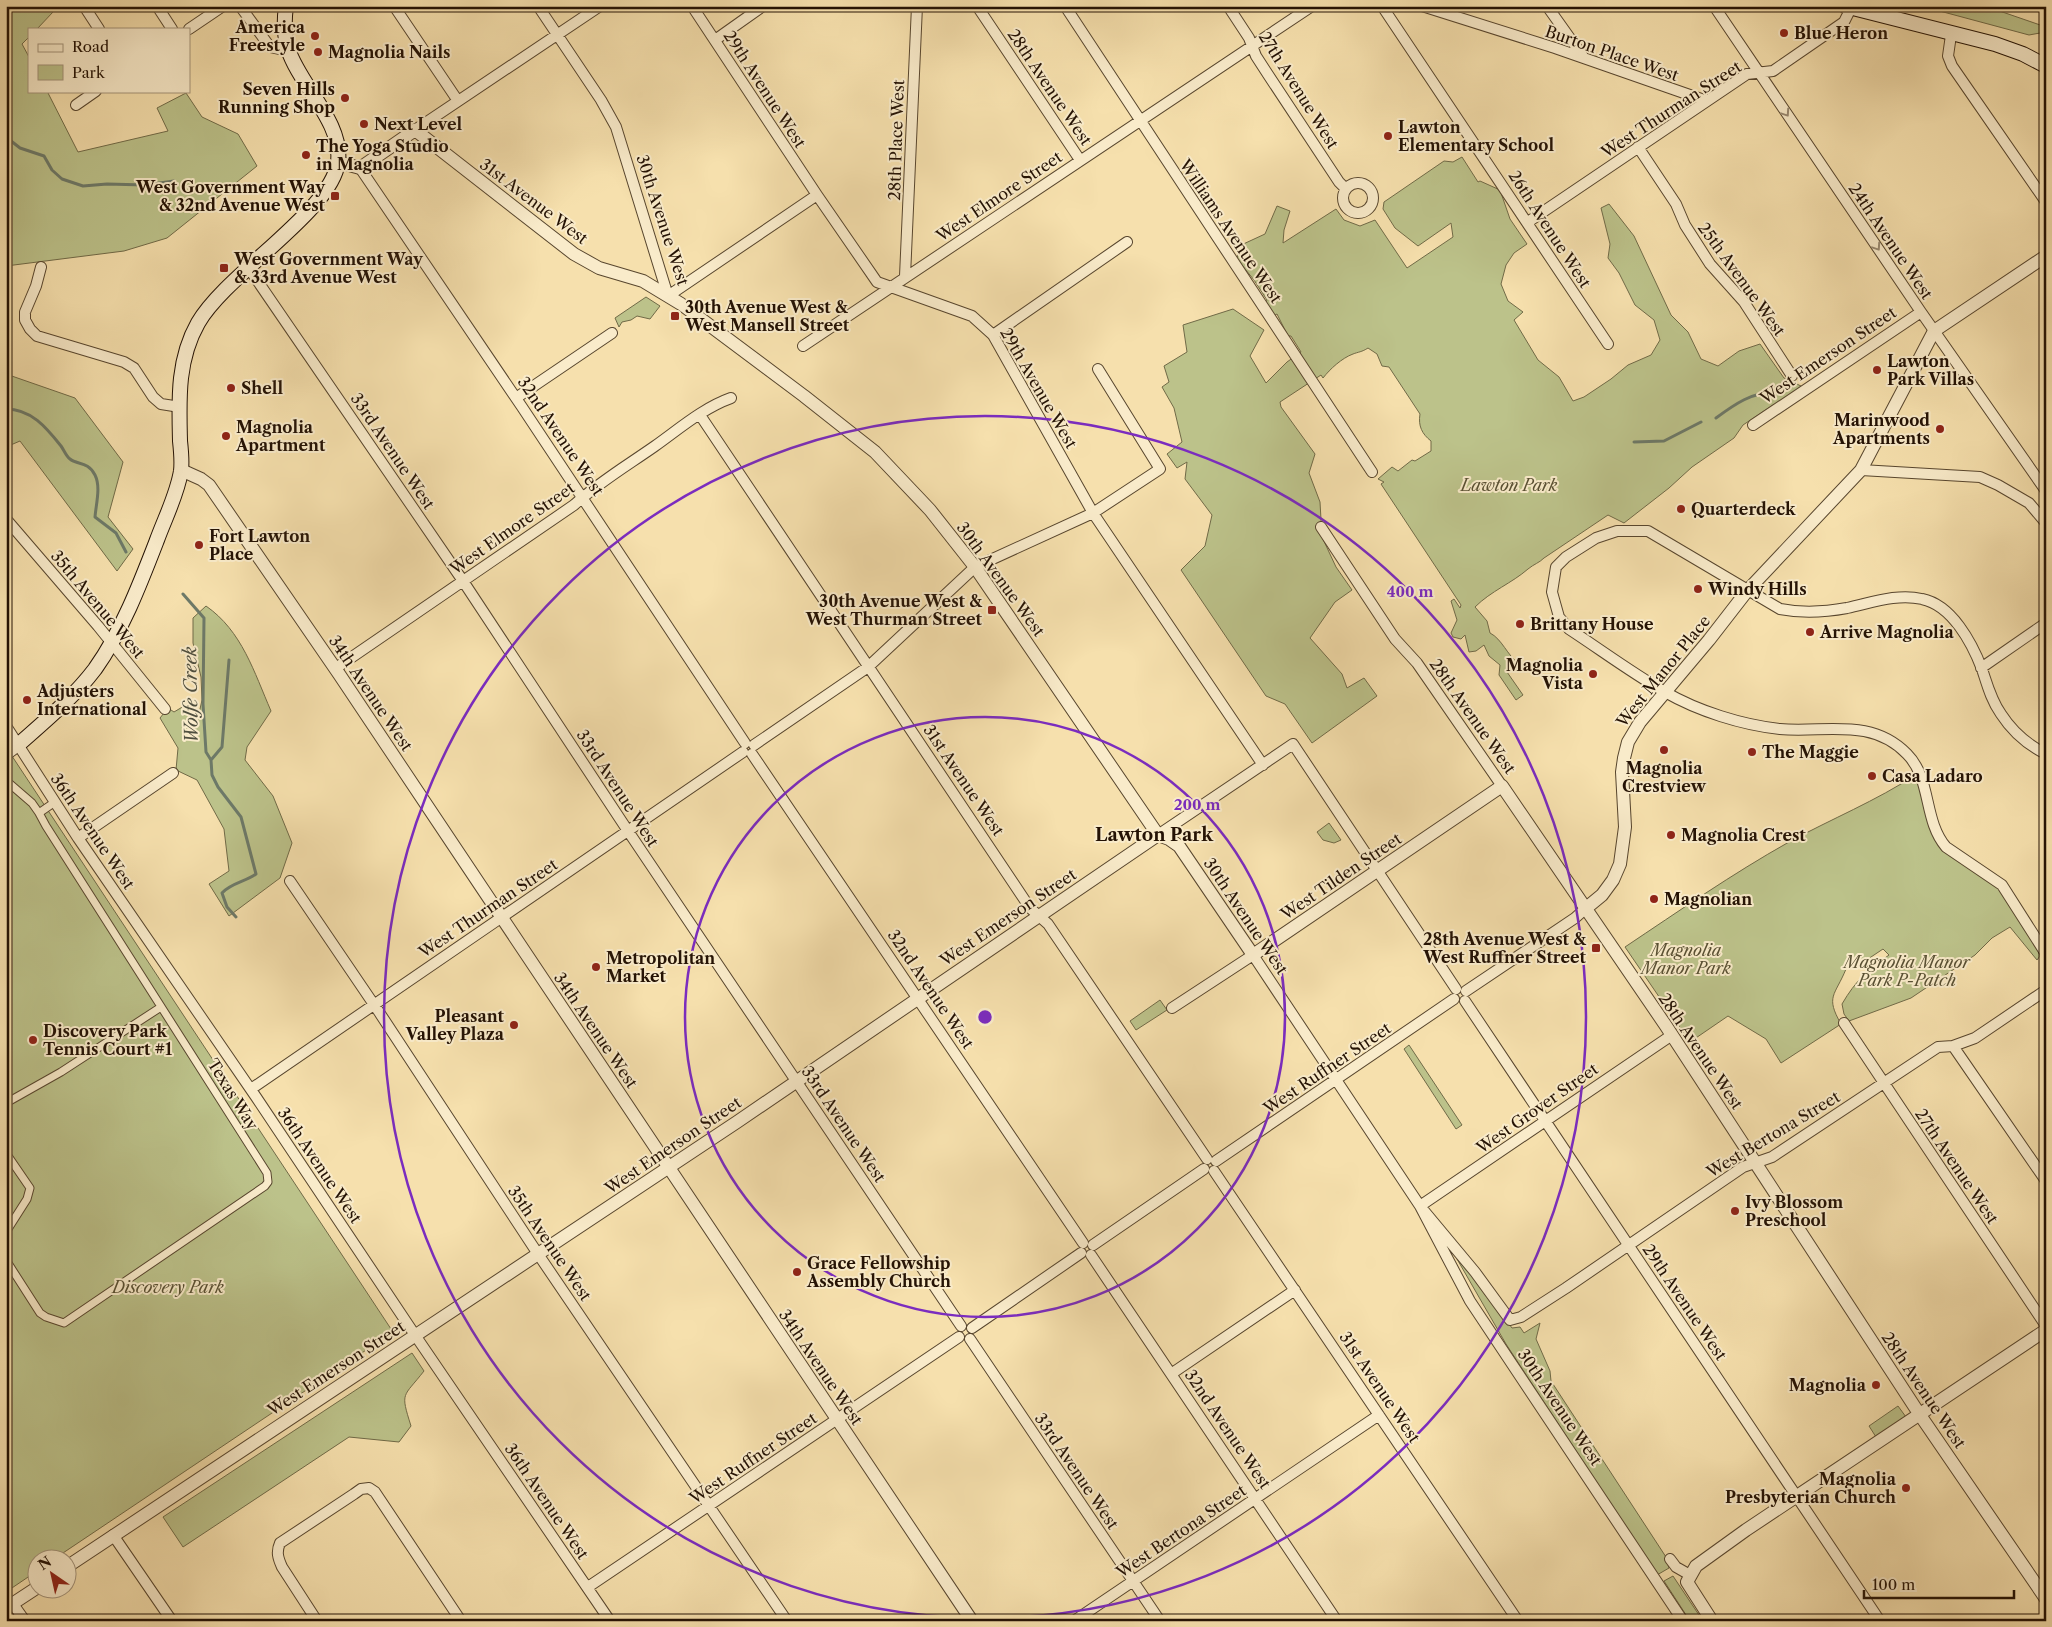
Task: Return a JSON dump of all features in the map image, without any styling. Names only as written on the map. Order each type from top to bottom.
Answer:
[{"type":"main road","points":[[18,745],[67,700],[94,669],[112,643],[152,554],[181,470],[180,388],[183,363],[194,330],[217,297],[324,194],[333,179],[338,162],[338,143],[330,124],[304,82],[288,47],[284,24],[286,6]]},
{"type":"main road","points":[[1849,7],[1995,44],[2022,54],[2046,66]]},
{"type":"street","points":[[84,6],[98,28]]},
{"type":"street","points":[[157,6],[171,28]]},
{"type":"street","points":[[190,29],[223,6]]},
{"type":"street","points":[[240,6],[270,47],[279,49],[288,47]]},
{"type":"street","points":[[394,6],[458,101]]},
{"type":"street","name":"30th Avenue West","points":[[538,6],[601,100],[616,127],[668,296],[789,384],[875,452],[930,510],[975,567],[1158,836],[1169,839],[1179,846],[1420,1206],[1475,1272],[1510,1320],[1521,1317]]},
{"type":"street","points":[[338,162],[360,168],[600,6]]},
{"type":"street","name":"29th Avenue West","points":[[692,6],[816,195],[877,282],[972,316],[993,335],[1094,513],[1263,765]]},
{"type":"street","points":[[714,40],[763,6]]},
{"type":"street","name":"28th Place West","points":[[905,276],[917,6]]},
{"type":"street","name":"28th Avenue West","points":[[977,6],[1080,160]]},
{"type":"street","name":"Williams Avenue West","points":[[1065,6],[1372,472]]},
{"type":"street","name":"27th Avenue West","points":[[1228,6],[1249,38],[1267,73],[1317,150],[1346,189]]},
{"type":"street","name":"West Elmore Street","points":[[803,346],[905,276],[1312,6]]},
{"type":"street","name":"26th Avenue West","points":[[1382,6],[1608,344]]},
{"type":"street","name":"Burton Place West","points":[[1422,6],[1584,58],[1707,101]]},
{"type":"street","points":[[1548,6],[1584,58]]},
{"type":"street","name":"24th Avenue West","points":[[1714,6],[1934,331],[2046,491]]},
{"type":"street","name":"West Thurman Street","points":[[1528,222],[1747,74],[1772,71],[1844,22],[1849,7]]},
{"type":"street","points":[[1952,34],[1948,56],[1952,66],[2046,202]]},
{"type":"street","points":[[76,105],[95,92]]},
{"type":"street","name":"31st Avenue West","points":[[415,130],[574,254],[600,268],[643,281],[668,296]]},
{"type":"street","name":"25th Avenue West","points":[[1638,147],[1676,204],[1685,225],[1710,264],[1744,302],[1792,376]]},
{"type":"street","name":"32nd Avenue West","points":[[360,168],[1337,1621]]},
{"type":"street","points":[[668,296],[816,195]]},
{"type":"street","points":[[993,335],[1127,242]]},
{"type":"street","points":[[1934,331],[2046,256]]},
{"type":"street","points":[[41,267],[36,286],[25,312],[25,320],[30,329],[37,336],[110,357],[134,368],[153,397],[161,404],[180,407]]},
{"type":"street","name":"33rd Avenue West","points":[[248,267],[464,581],[628,831],[966,1327]]},
{"type":"street","name":"West Emerson Street","points":[[1753,425],[1921,312]]},
{"type":"street","name":"West Manor Place","points":[[1585,909],[1602,895],[1613,880],[1620,864],[1625,827],[1622,772],[1628,742],[1640,722],[1747,591],[1861,470],[1934,331]]},
{"type":"street","points":[[516,398],[612,332]]},
{"type":"street","name":"West Thurman Street","points":[[251,1089],[868,668],[975,567],[1094,513],[1160,469],[1098,369]]},
{"type":"street","name":"West Elmore Street","points":[[336,668],[574,505],[582,497],[700,415],[720,402],[731,398]]},
{"type":"street","name":"31st Avenue West","points":[[700,415],[1030,908],[1048,924],[1518,1621]]},
{"type":"street","name":"34th Avenue West","points":[[181,470],[202,479],[209,485],[336,668],[972,1621]]},
{"type":"street","points":[[1861,470],[1980,477],[2029,503],[2046,523]]},
{"type":"street","name":"35th Avenue West","points":[[6,519],[112,643],[165,709]]},
{"type":"street","name":"28th Avenue West","points":[[1321,527],[1395,640],[1417,663],[1672,1035],[1920,1415],[2046,1599]]},
{"type":"street","points":[[2046,754],[2018,735],[2001,714],[1988,691],[1981,668],[1957,623],[1940,608],[1923,599],[1882,599],[1846,608],[1797,612],[1780,609],[1648,531],[1617,531],[1596,538],[1566,557],[1556,567],[1552,592],[1559,617],[1569,629],[1666,692],[1704,709],[1739,720],[1779,728],[1815,731],[1859,729],[1895,744],[1907,754],[1919,770],[1934,829],[1939,839],[1946,847],[2002,885],[2046,954]]},
{"type":"street","points":[[1981,668],[2046,623]]},
{"type":"street","name":"36th Avenue West","points":[[6,726],[78,838],[251,1089],[415,1335],[610,1621]]},
{"type":"street","name":"29th Avenue West","points":[[1293,744],[1880,1621]]},
{"type":"street","name":"West Emerson Street","points":[[78,1559],[668,1167],[1293,744]]},
{"type":"street","points":[[6,754],[18,745]]},
{"type":"street","points":[[78,838],[173,773]]},
{"type":"street","name":"Texas Way","points":[[6,1260],[40,1313],[64,1323],[265,1186],[268,1182],[267,1173],[39,813],[32,803],[10,784]]},
{"type":"street","name":"West Tilden Street","points":[[1172,1008],[1502,786]]},
{"type":"street","points":[[39,813],[55,802]]},
{"type":"street","name":"35th Avenue West","points":[[290,881],[374,1004],[538,1254],[710,1505],[786,1621]]},
{"type":"street","name":"West Ruffner Street","points":[[966,1327],[1087,1249],[1585,909]]},
{"type":"street","name":"West Bertona Street","points":[[1521,1317],[1743,1168],[1772,1157],[1938,1047],[1953,1046],[1975,1038],[2046,990]]},
{"type":"street","points":[[6,1103],[60,1072],[161,1007]]},
{"type":"street","name":"27th Avenue West","points":[[1844,1023],[2046,1326]]},
{"type":"street","name":"West Grover Street","points":[[1420,1206],[1672,1035]]},
{"type":"street","points":[[1953,1046],[2046,1181]]},
{"type":"street","points":[[6,1153],[30,1188],[27,1199],[6,1232]]},
{"type":"street","name":"30th Avenue West","points":[[1420,1206],[1470,1301],[1683,1621]]},
{"type":"street","points":[[1171,1374],[1295,1290]]},
{"type":"street","points":[[966,1327],[973,1334],[970,1339],[964,1340],[959,1337],[958,1331],[966,1327]]},
{"type":"street","points":[[1712,1621],[1687,1582],[1696,1566],[1796,1496],[2046,1330]]},
{"type":"street","name":"West Ruffner Street","points":[[588,1587],[959,1337]]},
{"type":"street","name":"33rd Avenue West","points":[[970,1339],[1160,1621]]},
{"type":"street","name":"West Bertona Street","points":[[1074,1621],[1379,1416]]},
{"type":"street","points":[[318,1621],[278,1557],[277,1549],[280,1543],[361,1489],[369,1488],[375,1492],[461,1621]]},
{"type":"street","points":[[113,1535],[172,1621]]},
{"type":"street","points":[[1670,1560],[1676,1567],[1690,1575]]},
{"type":"street","points":[[25,1621],[10,1606],[28,1594]]},
{"type":"green space","points":[[6,6],[49,6],[53,12],[38,28],[28,28],[28,38],[22,44],[28,55],[28,92],[48,92],[78,152],[168,131],[157,108],[186,93],[202,117],[238,134],[257,166],[167,238],[124,251],[6,266]]},
{"type":"green space","points":[[1921,6],[1985,6],[2046,27],[2046,34],[2029,35]]},
{"type":"green space","name":"Lawton Park","points":[[1462,157],[1478,182],[1480,181],[1500,190],[1510,219],[1527,244],[1514,253],[1506,265],[1501,284],[1508,301],[1523,312],[1514,320],[1538,360],[1559,377],[1573,401],[1584,397],[1628,365],[1651,355],[1660,340],[1654,320],[1635,305],[1619,273],[1608,258],[1610,244],[1601,208],[1609,204],[1634,236],[1671,315],[1688,332],[1701,359],[1718,366],[1739,351],[1760,344],[1784,378],[1801,386],[1781,404],[1773,405],[1743,425],[1734,438],[1692,467],[1669,488],[1624,523],[1608,515],[1488,596],[1475,607],[1487,621],[1490,633],[1498,639],[1519,664],[1507,672],[1523,695],[1516,700],[1499,675],[1500,665],[1489,656],[1484,645],[1476,651],[1469,652],[1465,635],[1461,639],[1453,637],[1451,633],[1457,620],[1451,601],[1454,599],[1460,608],[1461,605],[1381,484],[1384,482],[1378,479],[1392,467],[1398,471],[1412,460],[1415,461],[1431,451],[1431,441],[1425,436],[1420,426],[1420,414],[1389,367],[1382,366],[1377,354],[1368,348],[1345,358],[1323,378],[1321,375],[1280,402],[1281,407],[1315,454],[1309,473],[1320,502],[1322,537],[1336,567],[1352,590],[1335,602],[1310,638],[1342,674],[1347,688],[1364,678],[1377,696],[1312,743],[1285,704],[1266,696],[1181,570],[1205,546],[1212,515],[1185,479],[1187,462],[1177,468],[1167,454],[1182,442],[1174,408],[1162,387],[1169,382],[1164,366],[1187,352],[1183,325],[1233,309],[1264,330],[1250,356],[1266,383],[1287,362],[1301,352],[1291,336],[1288,336],[1277,314],[1273,316],[1266,302],[1267,300],[1237,259],[1239,246],[1265,234],[1277,206],[1290,211],[1284,230],[1283,243],[1336,209],[1344,220],[1360,226],[1375,220],[1407,268],[1453,237],[1451,223],[1418,246],[1395,228],[1383,209],[1384,202],[1444,161],[1453,162]]},
{"type":"green space","points":[[646,297],[660,306],[650,319],[637,316],[622,322],[619,327],[615,318]]},
{"type":"green space","points":[[6,374],[75,398],[123,462],[108,517],[133,549],[117,571],[20,441],[6,447]]},
{"type":"green space","points":[[206,606],[229,627],[238,640],[246,653],[271,711],[247,747],[245,760],[273,796],[292,843],[280,878],[229,916],[209,884],[229,871],[224,829],[197,780],[176,770],[178,748],[160,718],[168,708],[174,712],[184,706],[198,718],[202,700],[201,677],[193,643],[193,618]]},
{"type":"green space","name":"Discovery Park","points":[[6,747],[393,1332],[67,1550],[28,1550],[28,1577],[6,1592]]},
{"type":"green space","points":[[1917,774],[1937,827],[1948,844],[2007,891],[2033,935],[2040,956],[2037,960],[2010,927],[1992,938],[1975,955],[1911,998],[1849,1021],[1844,1014],[1842,1004],[1862,976],[1889,955],[1883,949],[1859,965],[1846,969],[1833,996],[1833,1007],[1841,1024],[1781,1063],[1766,1039],[1728,1016],[1690,1042],[1625,947],[1768,854],[1886,793]]},
{"type":"green space","points":[[1329,823],[1341,840],[1334,843],[1323,840],[1317,832]]},
{"type":"green space","points":[[1160,1000],[1167,1010],[1136,1030],[1130,1021]]},
{"type":"green space","points":[[1409,1045],[1462,1125],[1456,1129],[1404,1049]]},
{"type":"green space","points":[[1457,1259],[1479,1283],[1512,1328],[1520,1327],[1524,1333],[1540,1323],[1536,1339],[1550,1371],[1551,1381],[1666,1557],[1669,1568],[1657,1575],[1506,1344]]},
{"type":"green space","points":[[412,1353],[424,1371],[406,1395],[405,1406],[411,1426],[399,1442],[349,1437],[183,1547],[163,1517]]},
{"type":"green space","points":[[1898,1406],[1906,1417],[1876,1437],[1869,1426]]},
{"type":"green space","points":[[1673,1576],[1703,1621],[1690,1621],[1664,1581]]},
{"type":"waterway","points":[[6,137],[20,148],[44,156],[52,170],[62,179],[83,186],[107,184],[145,185],[174,181]]},
{"type":"waterway","points":[[1716,418],[1751,397],[1776,392]]},
{"type":"waterway","name":"Wolfe Creek","points":[[6,409],[23,412],[37,420],[61,446],[69,458],[89,467],[95,475],[98,485],[95,517],[116,533],[126,552]]},
{"type":"waterway","points":[[1634,442],[1664,441],[1701,422]]},
{"type":"waterway","name":"Wolfe Creek","points":[[183,594],[204,618],[203,704],[206,752],[211,760],[212,775],[218,787],[241,817],[256,874],[222,893],[227,907],[236,917]]},
{"type":"waterway","points":[[211,760],[222,747],[229,660]]},
{"type":"place","name":"Blue Heron","points":[[1784,33]]},
{"type":"place","name":"America Freestyle","points":[[315,36]]},
{"type":"place","name":"Magnolia Nails","points":[[318,52]]},
{"type":"place","name":"Seven Hills Running Shop","points":[[345,98]]},
{"type":"place","name":"Next Level","points":[[364,124]]},
{"type":"place","name":"Lawton Elementary School","points":[[1388,136]]},
{"type":"place","name":"The Yoga Studio in Magnolia","points":[[306,155]]},
{"type":"place","name":"West Government Way & 32nd Avenue West","points":[[335,196]]},
{"type":"place","name":"West Government Way & 33rd Avenue West","points":[[224,268]]},
{"type":"place","name":"30th Avenue West & West Mansell Street","points":[[675,316]]},
{"type":"place","name":"Lawton Park Villas","points":[[1877,370]]},
{"type":"place","name":"Shell","points":[[231,388]]},
{"type":"place","name":"Marinwood Apartments","points":[[1940,429]]},
{"type":"place","name":"Magnolia Apartment","points":[[226,436]]},
{"type":"place","name":"Quarterdeck","points":[[1681,509]]},
{"type":"place","name":"Fort Lawton Place","points":[[199,545]]},
{"type":"place","name":"Windy Hills","points":[[1698,589]]},
{"type":"place","name":"30th Avenue West & West Thurman Street","points":[[992,610]]},
{"type":"place","name":"Brittany House","points":[[1520,624]]},
{"type":"place","name":"Arrive Magnolia","points":[[1810,632]]},
{"type":"place","name":"Magnolia Vista","points":[[1593,674]]},
{"type":"place","name":"Adjusters International","points":[[27,700]]},
{"type":"place","name":"Magnolia Crestview","points":[[1664,750]]},
{"type":"place","name":"The Maggie","points":[[1752,752]]},
{"type":"place","name":"Casa Ladaro","points":[[1872,776]]},
{"type":"place","name":"Magnolia Crest","points":[[1671,835]]},
{"type":"place","name":"Magnolian","points":[[1654,899]]},
{"type":"place","name":"28th Avenue West & West Ruffner Street","points":[[1596,948]]},
{"type":"place","name":"Metropolitan Market","points":[[596,967]]},
{"type":"place","name":"Pleasant Valley Plaza","points":[[514,1025]]},
{"type":"place","name":"Discovery Park Tennis Court #1","points":[[33,1040]]},
{"type":"place","name":"Ivy Blossom Preschool","points":[[1735,1211]]},
{"type":"place","name":"Grace Fellowship Assembly Church","points":[[797,1272]]},
{"type":"place","name":"Magnolia","points":[[1876,1385]]},
{"type":"place","name":"Magnolia Presbyterian Church","points":[[1906,1488]]},
{"type":"district","name":"Lawton Park","points":[[1154,835]]},
{"type":"park label","name":"Magnolia Manor Park","points":[[1686,959]]},
{"type":"park label","name":"Magnolia Manor Park P-Patch","points":[[1907,971]]}]
